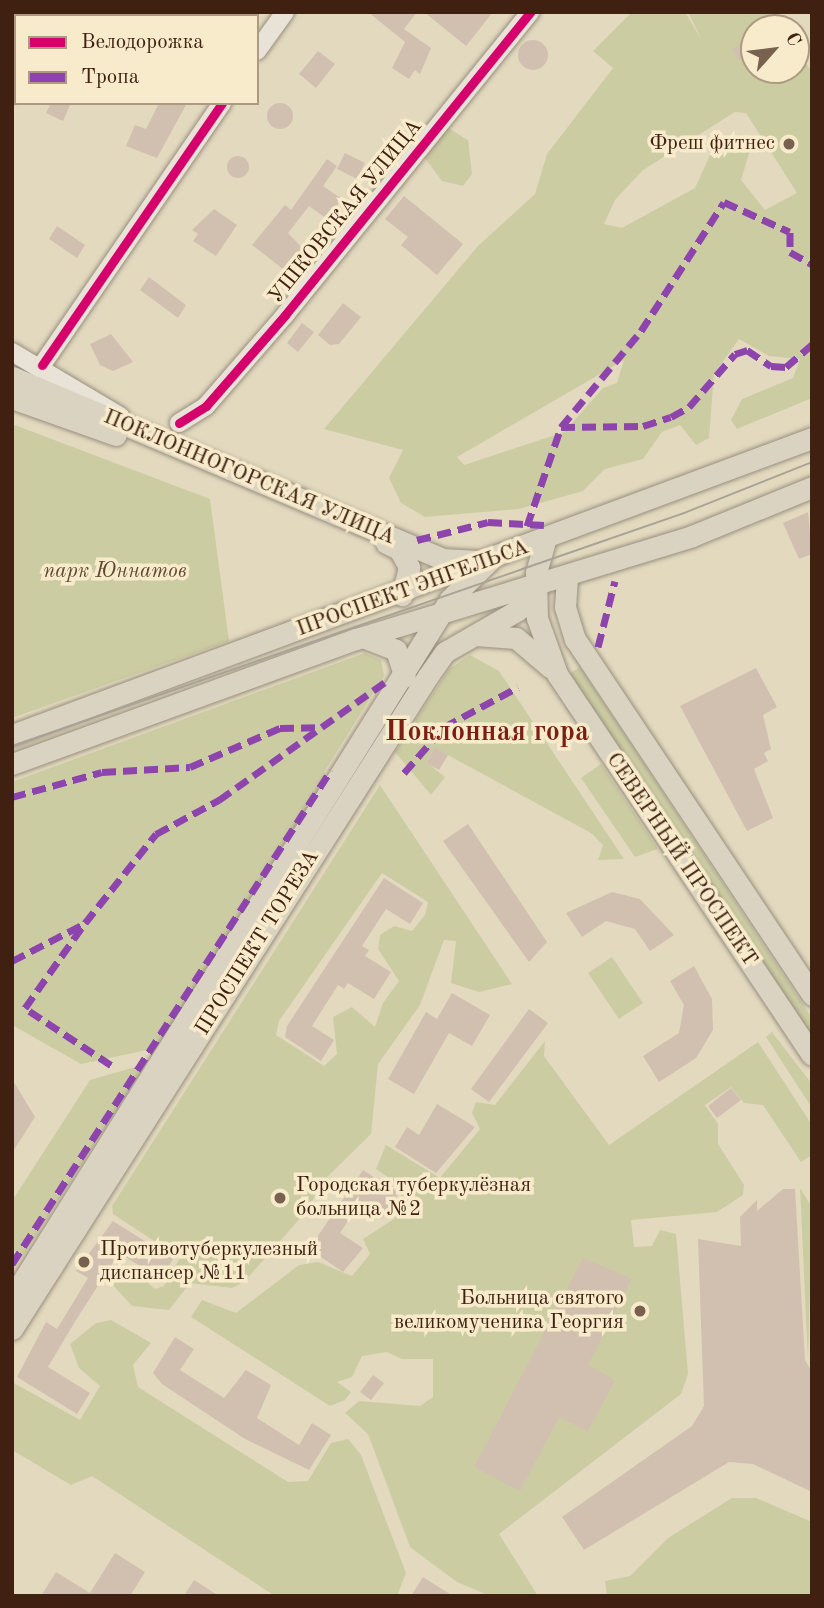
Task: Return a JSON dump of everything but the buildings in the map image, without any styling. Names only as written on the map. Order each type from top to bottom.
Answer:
[{"type":"main road","name":"ПОКЛОННОГОРСКАЯ УЛИЦА","points":[[12,377],[164,445],[442,559],[491,560]]},
{"type":"main road","name":"ПОКЛОННОГОРСКАЯ УЛИЦА","points":[[12,398],[399,549],[409,567],[402,595]]},
{"type":"main road","name":"ПРОСПЕКТ ЭНГЕЛЬСА","points":[[12,735],[402,595],[812,438]]},
{"type":"main road","name":"ПРОСПЕКТ ЭНГЕЛЬСА","points":[[12,764],[356,639],[536,589],[812,487]]},
{"type":"main road","name":"СЕВЕРНЫЙ ПРОСПЕКТ","points":[[545,541],[536,589],[539,628],[556,674],[812,1055]]},
{"type":"main road","name":"ПРОСПЕКТ ТОРЕЗА","points":[[12,1298],[405,677],[458,588],[491,560]]},
{"type":"main road","name":"СЕВЕРНЫЙ ПРОСПЕКТ","points":[[567,578],[565,607],[575,639],[812,995]]},
{"type":"main road","name":"ПРОСПЕКТ ТОРЕЗА","points":[[12,1329],[428,676],[464,638],[518,610],[536,589]]},
{"type":"main road","points":[[464,638],[481,633],[516,638],[556,674]]},
{"type":"main road","points":[[356,639],[391,646],[405,677]]},
{"type":"street","points":[[259,48],[285,12]]},
{"type":"street","name":"УШКОВСКАЯ УЛИЦА","points":[[179,423],[206,406],[285,315],[530,12]]},
{"type":"street","points":[[42,365],[221,105]]},
{"type":"street","points":[[12,352],[42,365],[164,445]]},
{"type":"green space","points":[[632,12],[685,12],[701,39],[688,12],[774,12],[775,14],[740,14],[740,84],[810,84],[810,69],[812,72],[812,398],[737,429],[731,420],[742,399],[793,378],[800,359],[769,356],[739,339],[714,374],[709,438],[696,445],[680,425],[662,432],[643,459],[605,469],[583,491],[519,509],[425,517],[401,503],[389,478],[403,450],[324,429],[478,246],[535,194],[547,154],[613,68],[593,51]],"holes":[[[735,112],[746,113],[797,193],[765,210],[741,180],[751,147],[728,142],[711,153],[695,188],[622,228],[604,224],[615,200],[643,170]],[[624,360],[617,383],[603,388],[564,432],[464,465],[457,457]]]},
{"type":"green space","points":[[448,128],[468,140],[472,174],[463,186],[442,181],[425,158]]},
{"type":"green space","name":"парк Юннатов","points":[[12,424],[210,499],[229,641],[12,718]]},
{"type":"green space","points":[[365,653],[381,660],[384,676],[324,772],[328,779],[156,1048],[81,1064],[12,1025],[12,782]]},
{"type":"green space","points":[[470,655],[499,671],[624,859],[598,860],[603,845],[591,833],[435,748],[426,762],[445,777],[431,795],[395,752],[449,669]]},
{"type":"green space","points":[[580,667],[812,1018],[812,1041],[569,674]]},
{"type":"green space","points":[[601,764],[658,849],[635,857],[581,778]]},
{"type":"green space","points":[[380,785],[512,984],[479,992],[451,983],[456,941],[444,940],[420,1005],[378,1064],[371,1134],[321,1183],[309,1208],[245,1281],[232,1288],[190,1283],[169,1310],[132,1306],[112,1284],[121,1272],[131,1269],[155,1289],[164,1286],[180,1258],[113,1214],[112,1206]],"holes":[[[382,873],[428,902],[425,915],[412,931],[394,926],[380,935],[378,949],[399,981],[383,1003],[375,1027],[352,1007],[333,1017],[337,1054],[324,1066],[276,1035],[279,1021]]]},
{"type":"green space","points":[[612,957],[643,1003],[619,1019],[588,973]]},
{"type":"green space","points":[[772,1032],[812,1084],[812,1108],[766,1037]]},
{"type":"green space","points":[[545,1041],[544,1056],[609,1145],[758,1042],[812,1125],[812,1155],[801,1162],[763,1105],[744,1103],[731,1087],[705,1105],[718,1124],[718,1144],[744,1185],[743,1195],[717,1212],[631,1220],[634,1247],[652,1246],[660,1230],[676,1234],[688,1374],[681,1394],[499,1534],[538,1596],[490,1596],[457,1582],[410,1547],[368,1434],[345,1413],[359,1401],[420,1406],[433,1397],[433,1359],[402,1359],[387,1352],[362,1356],[352,1377],[337,1382],[351,1392],[345,1400],[330,1406],[191,1317],[202,1300],[236,1313],[299,1265],[318,1262],[352,1276],[370,1254],[363,1239],[394,1219],[404,1201],[395,1182],[376,1169],[386,1145],[440,1178],[480,1129],[472,1113],[476,1102],[495,1105]]},
{"type":"green space","points":[[146,1064],[23,1256],[12,1249],[12,1201],[90,1080]]},
{"type":"green space","points":[[800,1188],[812,1207],[808,1360]]},
{"type":"green space","points":[[111,1320],[151,1343],[133,1365],[138,1387],[288,1482],[308,1481],[331,1443],[348,1439],[361,1455],[406,1573],[397,1596],[275,1596],[92,1476],[71,1485],[12,1450],[12,1382],[80,1420],[100,1386],[79,1368],[70,1344],[96,1323]]},
{"type":"green space","points":[[732,1498],[756,1498],[812,1522],[812,1596],[607,1596],[605,1581],[630,1576],[668,1538]]},
{"type":"tram line","points":[[12,746],[684,513],[812,462]]},
{"type":"marked path","points":[[527,526],[561,427],[641,331],[724,202],[790,232],[790,252],[812,264]]},
{"type":"marked path","points":[[561,427],[643,426],[671,417],[689,407],[735,354],[747,350],[771,366],[786,367],[812,344]]},
{"type":"marked path","points":[[417,540],[488,522],[544,525]]},
{"type":"marked path","points":[[598,647],[615,581]]},
{"type":"marked path","points":[[111,1065],[25,1008],[85,923],[156,834],[219,800],[385,682]]},
{"type":"marked path","points":[[404,773],[444,727],[518,687]]},
{"type":"marked path","points":[[12,797],[102,772],[190,767],[280,728],[319,727]]},
{"type":"marked path","points":[[12,1264],[331,770]]},
{"type":"marked path","points":[[12,961],[84,924]]},
{"type":"cycle path","points":[[179,423],[206,406],[285,315],[530,12]]},
{"type":"cycle path","points":[[42,365],[221,105]]},
{"type":"place","name":"Фреш фитнес","points":[[789,144]]},
{"type":"place","name":"Городская туберкулёзная больница №2","points":[[280,1198]]},
{"type":"place","name":"Противотуберкулезный диспансер №11","points":[[84,1262]]},
{"type":"place","name":"Больница святого великомученика Георгия","points":[[640,1311]]},
{"type":"district","name":"Поклонная гора","points":[[487,733]]}]
